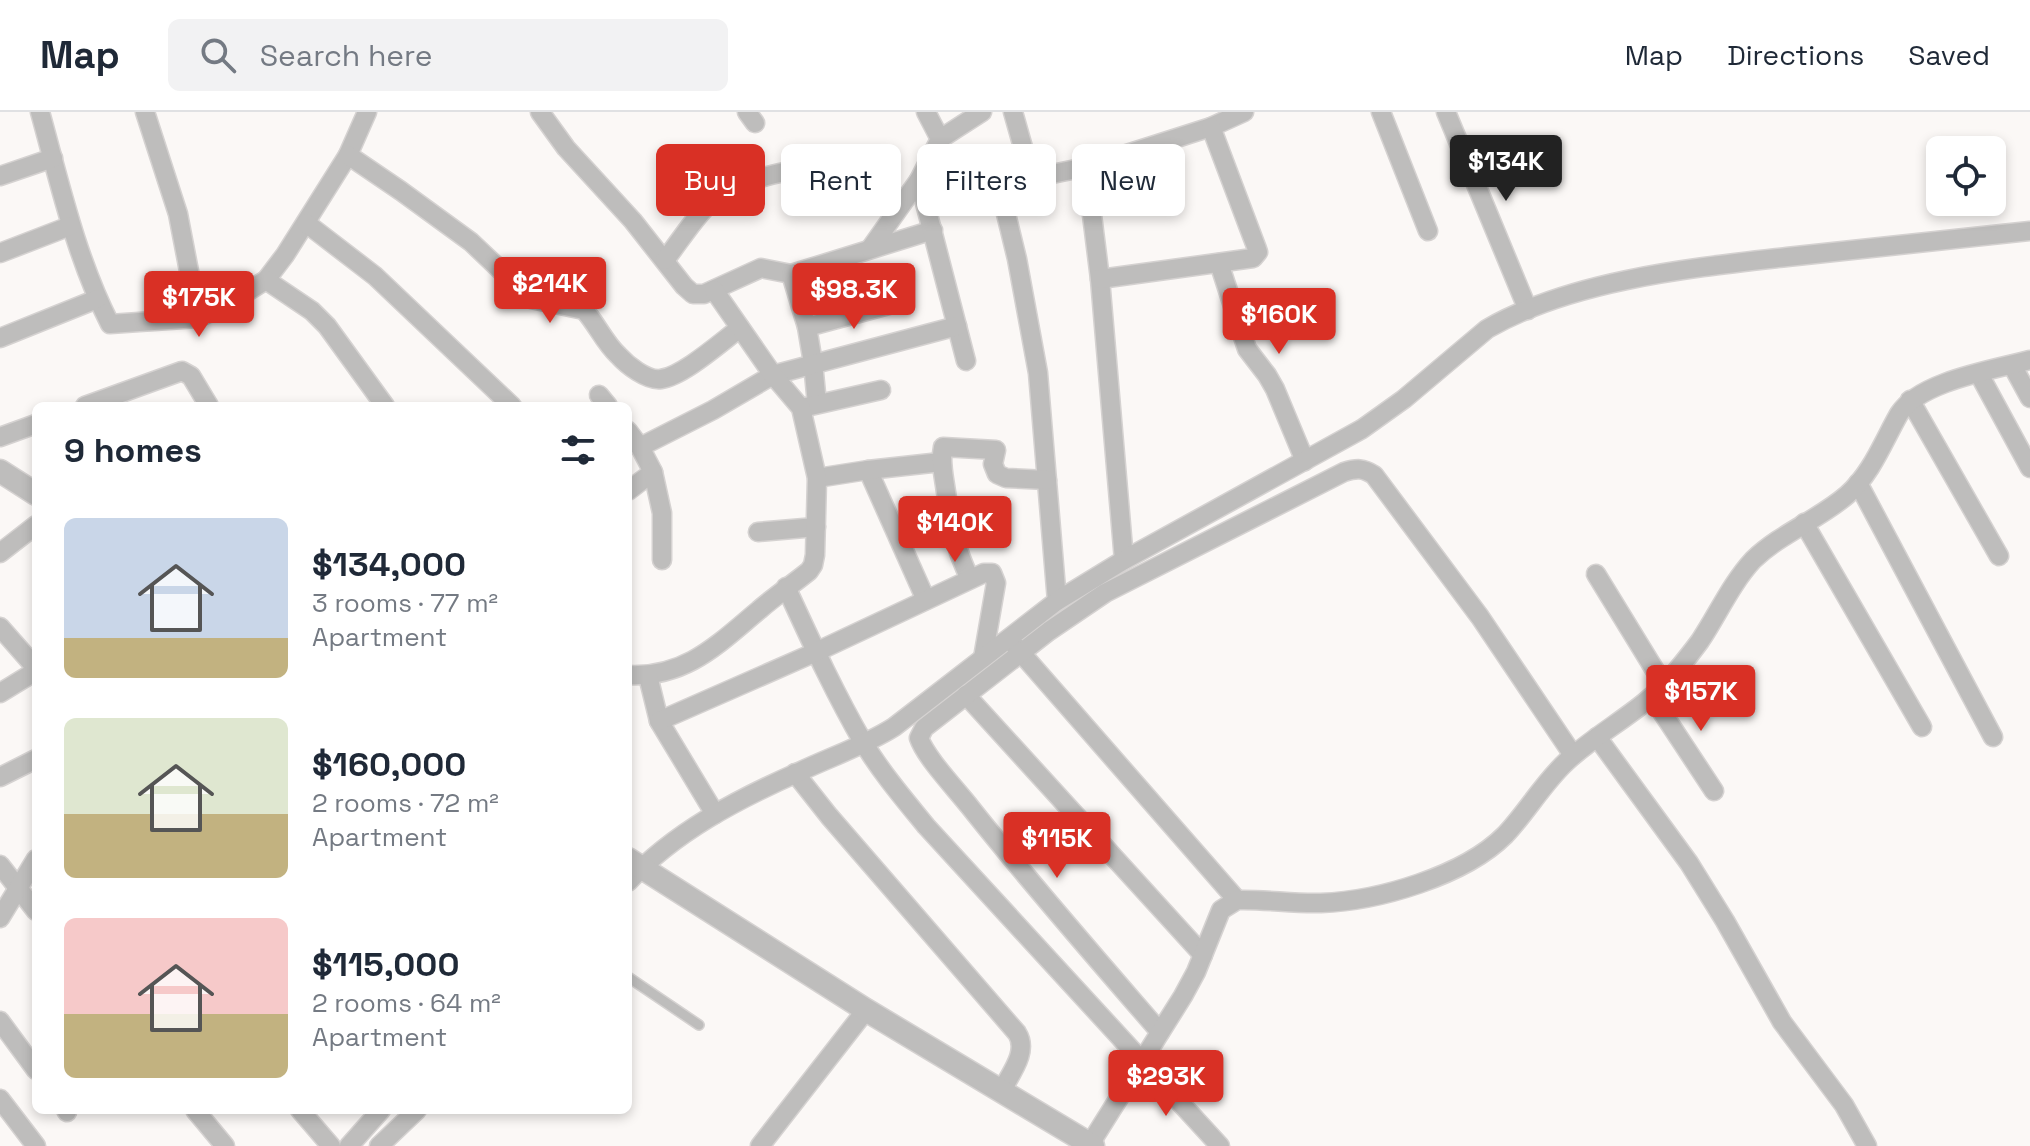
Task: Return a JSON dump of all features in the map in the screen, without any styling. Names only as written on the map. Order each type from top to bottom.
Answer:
[{"type":"street","points":[[40,112],[70,226],[97,299],[110,324],[198,318],[266,280],[348,155],[367,112]]},
{"type":"street","points":[[145,112],[178,214],[198,318]]},
{"type":"street","points":[[540,112],[566,148],[633,221],[693,294],[704,294],[761,268],[791,274],[933,230]]},
{"type":"street","points":[[926,112],[940,139]]},
{"type":"street","points":[[937,144],[940,139],[982,112]]},
{"type":"street","points":[[1013,112],[1022,144]]},
{"type":"street","points":[[1381,112],[1428,231]]},
{"type":"street","points":[[1446,112],[1528,310]]},
{"type":"street","points":[[1158,144],[1211,127],[1234,114]]},
{"type":"street","points":[[1100,279],[1253,258],[1258,252],[1211,127]]},
{"type":"street","points":[[348,155],[471,242],[531,299],[584,310],[602,338],[618,355],[653,379],[669,377],[687,368],[740,328]]},
{"type":"street","points":[[0,176],[53,158]]},
{"type":"street","points":[[665,260],[700,215],[721,194],[745,182],[781,174]]},
{"type":"street","points":[[870,249],[917,183]]},
{"type":"street","points":[[929,216],[966,361]]},
{"type":"street","points":[[1007,216],[1038,373],[1057,601]]},
{"type":"street","points":[[1092,216],[1124,560]]},
{"type":"street","points":[[306,223],[375,276],[508,402]]},
{"type":"street","points":[[0,253],[70,226]]},
{"type":"street","points":[[2030,231],[1703,266],[1602,286],[1528,310],[1487,329],[1362,429],[1124,560],[1057,601],[894,727],[715,814],[632,869],[1091,1145],[1183,996],[1225,906],[1237,900],[1322,903],[1362,898],[1449,873],[1477,857],[1503,837],[1573,755],[1658,691],[1700,641],[1735,582],[1766,548],[1849,493],[1870,469],[1910,400],[1935,386],[2021,362],[2030,398]]},
{"type":"street","points":[[1219,263],[1247,349],[1275,389],[1305,461]]},
{"type":"street","points":[[632,675],[648,676],[676,668],[705,653],[813,565],[817,478],[809,406],[813,363],[807,327],[791,274]]},
{"type":"street","points":[[266,280],[312,311],[327,326],[382,402]]},
{"type":"street","points":[[714,290],[773,375],[809,406]]},
{"type":"street","points":[[0,338],[97,299]]},
{"type":"street","points":[[807,327],[892,304]]},
{"type":"street","points":[[640,447],[773,375],[957,326]]},
{"type":"street","points":[[96,402],[182,371],[191,376],[207,402]]},
{"type":"street","points":[[1979,374],[2030,468]]},
{"type":"street","points":[[809,406],[881,390]]},
{"type":"street","points":[[1910,400],[1999,556]]},
{"type":"street","points":[[0,437],[32,425]]},
{"type":"street","points":[[632,436],[653,472],[662,513],[662,560]]},
{"type":"street","points":[[970,579],[959,557],[952,532],[941,462],[944,446],[996,450],[993,464],[997,474],[1006,478],[1047,480]]},
{"type":"street","points":[[817,478],[941,462]]},
{"type":"street","points":[[1160,1032],[994,836],[919,738],[924,728],[1076,611],[1105,593],[1344,472],[1364,468],[1374,475],[1456,583],[1573,755]]},
{"type":"street","points":[[868,470],[926,600]]},
{"type":"street","points":[[632,488],[653,472]]},
{"type":"street","points":[[5,480],[32,492]]},
{"type":"street","points":[[1858,483],[1993,737]]},
{"type":"street","points":[[1804,523],[1922,727]]},
{"type":"street","points":[[758,532],[816,527]]},
{"type":"street","points":[[0,553],[32,528]]},
{"type":"street","points":[[659,721],[989,572],[996,583],[983,658]]},
{"type":"street","points":[[1596,574],[1714,791]]},
{"type":"street","points":[[786,587],[864,743],[898,790],[926,826],[1220,1146]]},
{"type":"street","points":[[0,627],[32,665]]},
{"type":"street","points":[[1008,638],[1237,900]]},
{"type":"street","points":[[0,693],[32,673]]},
{"type":"street","points":[[648,676],[659,721],[715,814]]},
{"type":"street","points":[[966,695],[1203,955]]},
{"type":"street","points":[[1597,737],[1689,863],[1782,1022],[1844,1105],[1867,1146]]},
{"type":"street","points":[[0,777],[32,761]]},
{"type":"street","points":[[795,773],[1021,1039],[1021,1054],[1001,1092]]},
{"type":"street","points":[[0,865],[32,906]]},
{"type":"street","points":[[0,918],[32,866]]},
{"type":"street","points":[[760,1146],[866,1010]]},
{"type":"street","points":[[0,1021],[32,1065]]},
{"type":"street","points":[[0,1099],[36,1146]]},
{"type":"street","points":[[198,1114],[225,1146]]},
{"type":"street","points":[[303,1114],[331,1146]]},
{"type":"street","points":[[349,1146],[377,1114]]},
{"type":"street","points":[[379,1146],[413,1114]]},
{"type":"street","points":[[394,1132],[407,1146]]},
{"type":"lane","points":[[632,980],[699,1025]]}]
